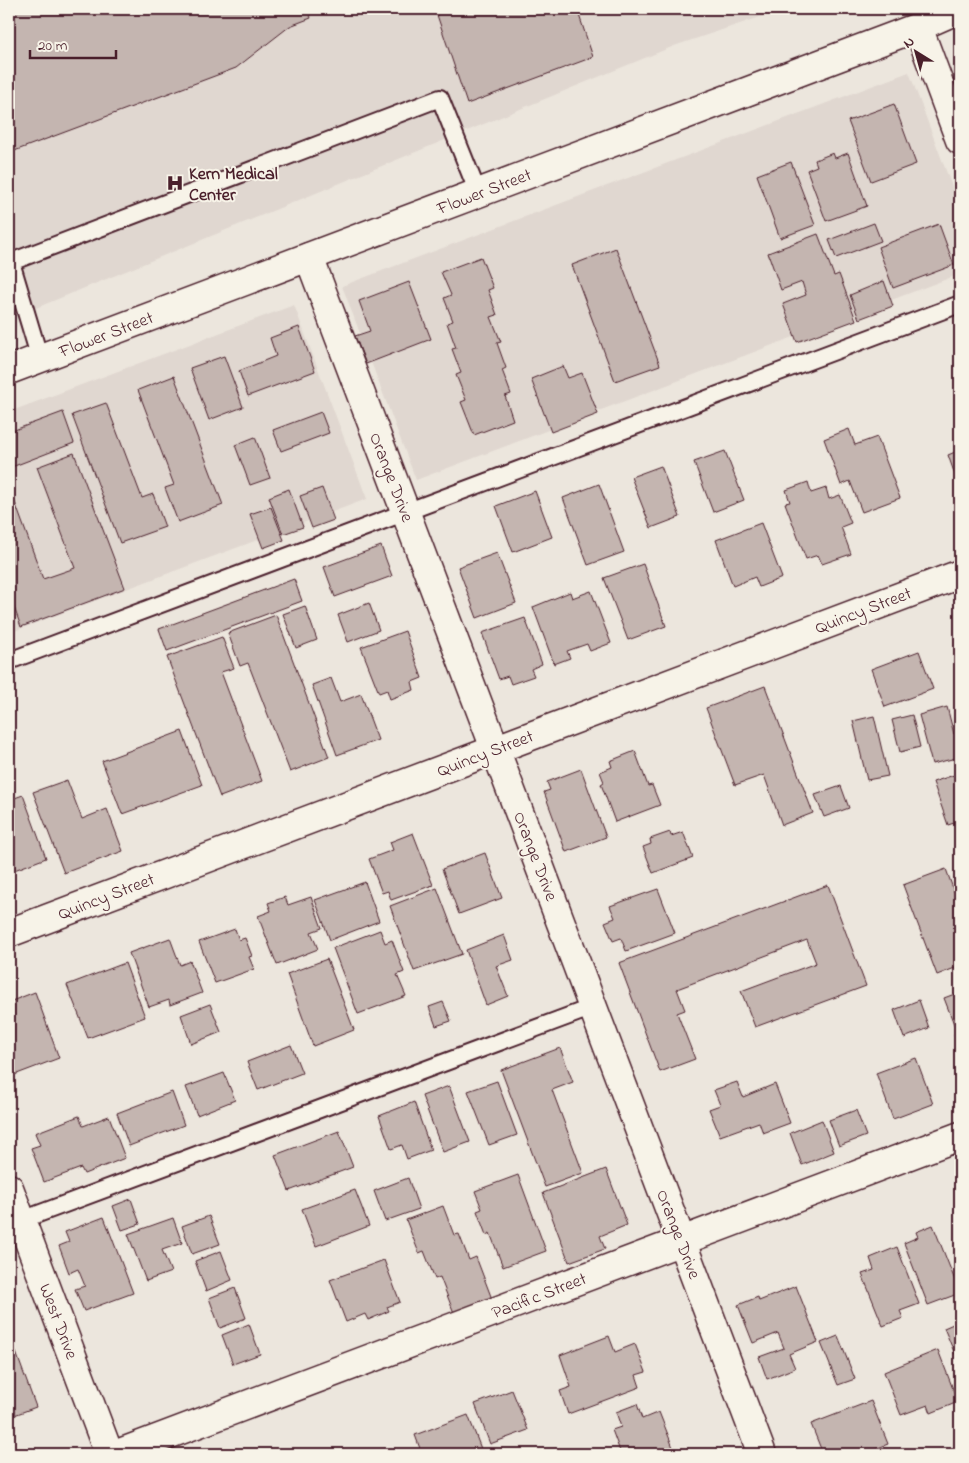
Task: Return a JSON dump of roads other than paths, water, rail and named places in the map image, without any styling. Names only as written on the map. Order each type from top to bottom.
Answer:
[{"type":"street","name":"Flower Street","points":[[9,370],[918,27],[959,9]]},
{"type":"street","points":[[918,27],[960,140]]},
{"type":"street","name":"Orange Drive","points":[[309,257],[762,1454]]},
{"type":"street","name":"Quincy Street","points":[[9,933],[960,574]]},
{"type":"street","name":"Pacific Street","points":[[117,1454],[960,1136]]},
{"type":"street","name":"West Drive","points":[[9,1188],[15,1223],[110,1454]]},
{"type":"lane","points":[[40,359],[11,262],[440,98],[478,193]]},
{"type":"lane","points":[[9,662],[960,304]]},
{"type":"lane","points":[[15,1223],[593,1007]]},
{"type":"place","name":"Kern Medical Center","points":[[175,183]]}]
